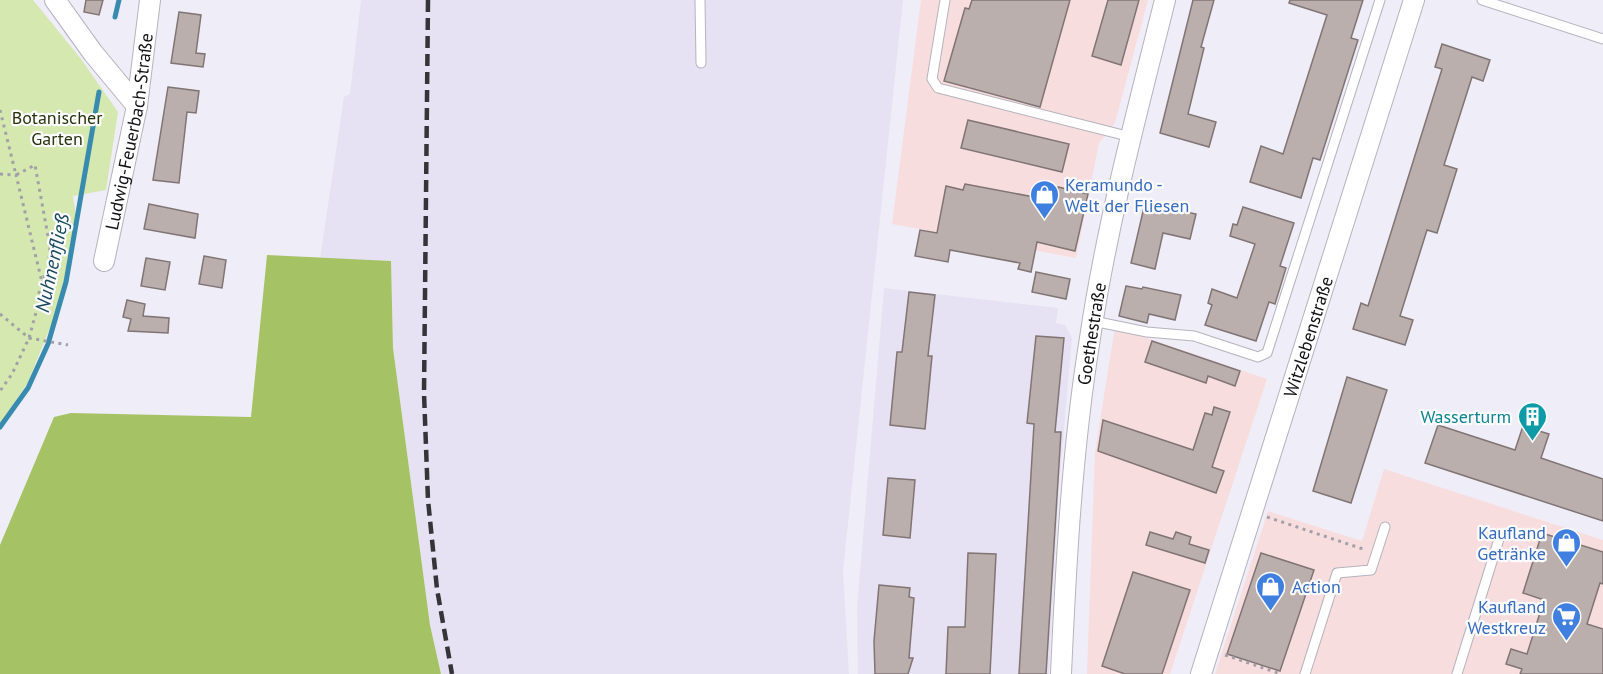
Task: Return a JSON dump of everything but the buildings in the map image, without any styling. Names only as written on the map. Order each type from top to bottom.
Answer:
[{"type":"street","points":[[55,0],[137,106]]},
{"type":"street","name":"Ludwig-Feuerbach-Straße","points":[[104,261],[137,106],[150,0]]},
{"type":"street","name":"Goethestraße","points":[[1061,674],[1068,533],[1093,321],[1131,137],[1165,0]]},
{"type":"street","name":"Witzlebenstraße","points":[[1201,674],[1414,0]]},
{"type":"lane","points":[[700,0],[701,63]]},
{"type":"lane","points":[[945,0],[932,79],[938,88],[1131,137]]},
{"type":"lane","points":[[1093,321],[1147,332],[1194,336],[1258,357],[1267,353],[1380,0]]},
{"type":"lane","points":[[1482,0],[1603,39]]},
{"type":"lane","points":[[1305,674],[1337,573],[1371,570],[1385,527]]},
{"type":"lane","points":[[1457,674],[1499,539]]},
{"type":"path","points":[[0,110],[40,278],[38,309],[29,338],[12,374],[0,391]]},
{"type":"path","points":[[0,174],[16,175],[35,165],[50,247],[48,275],[40,278]]},
{"type":"path","points":[[0,314],[29,338],[68,345]]},
{"type":"path","points":[[1252,512],[1376,553]]},
{"type":"path","points":[[1209,649],[1281,674]]},
{"type":"shaded area","points":[[361,0],[903,0],[843,571],[849,674],[441,674],[430,625],[393,348],[391,262],[320,259],[344,97],[350,94]]},
{"type":"shaded area","points":[[921,0],[1148,0],[1115,123],[1099,143],[1076,258],[892,224]]},
{"type":"shaded area","points":[[884,288],[1058,308],[1056,323],[1065,325],[1072,338],[1059,487],[1049,674],[858,674],[857,608]]},
{"type":"shaded area","points":[[1115,327],[1267,379],[1170,674],[1087,674],[1095,452]]},
{"type":"shaded area","points":[[1384,469],[1603,540],[1603,674],[1215,674],[1268,511],[1362,541]]},
{"type":"green space","name":"Botanischer Garten","points":[[0,0],[33,0],[81,59],[118,112],[106,190],[73,196],[77,222],[64,293],[28,382],[0,424]]},
{"type":"green space","points":[[267,255],[391,261],[393,348],[430,625],[441,674],[0,674],[0,545],[54,417],[71,413],[251,417]]},
{"type":"waterway","name":"Nuhnenfließ","points":[[115,17],[119,0]]},
{"type":"waterway","name":"Nuhnenfließ","points":[[0,427],[28,388],[48,344],[66,282],[99,92]]},
{"type":"railway","points":[[428,0],[424,393],[428,500],[437,589],[452,674]]},
{"type":"place","name":"Keramundo - Welt der Fliesen","points":[[1044,220]]},
{"type":"place","name":"Wasserturm","points":[[1532,442]]},
{"type":"place","name":"Kaufland Getränke","points":[[1567,568]]},
{"type":"place","name":"Action","points":[[1271,612]]},
{"type":"place","name":"Kaufland Westkreuz","points":[[1567,642]]}]
